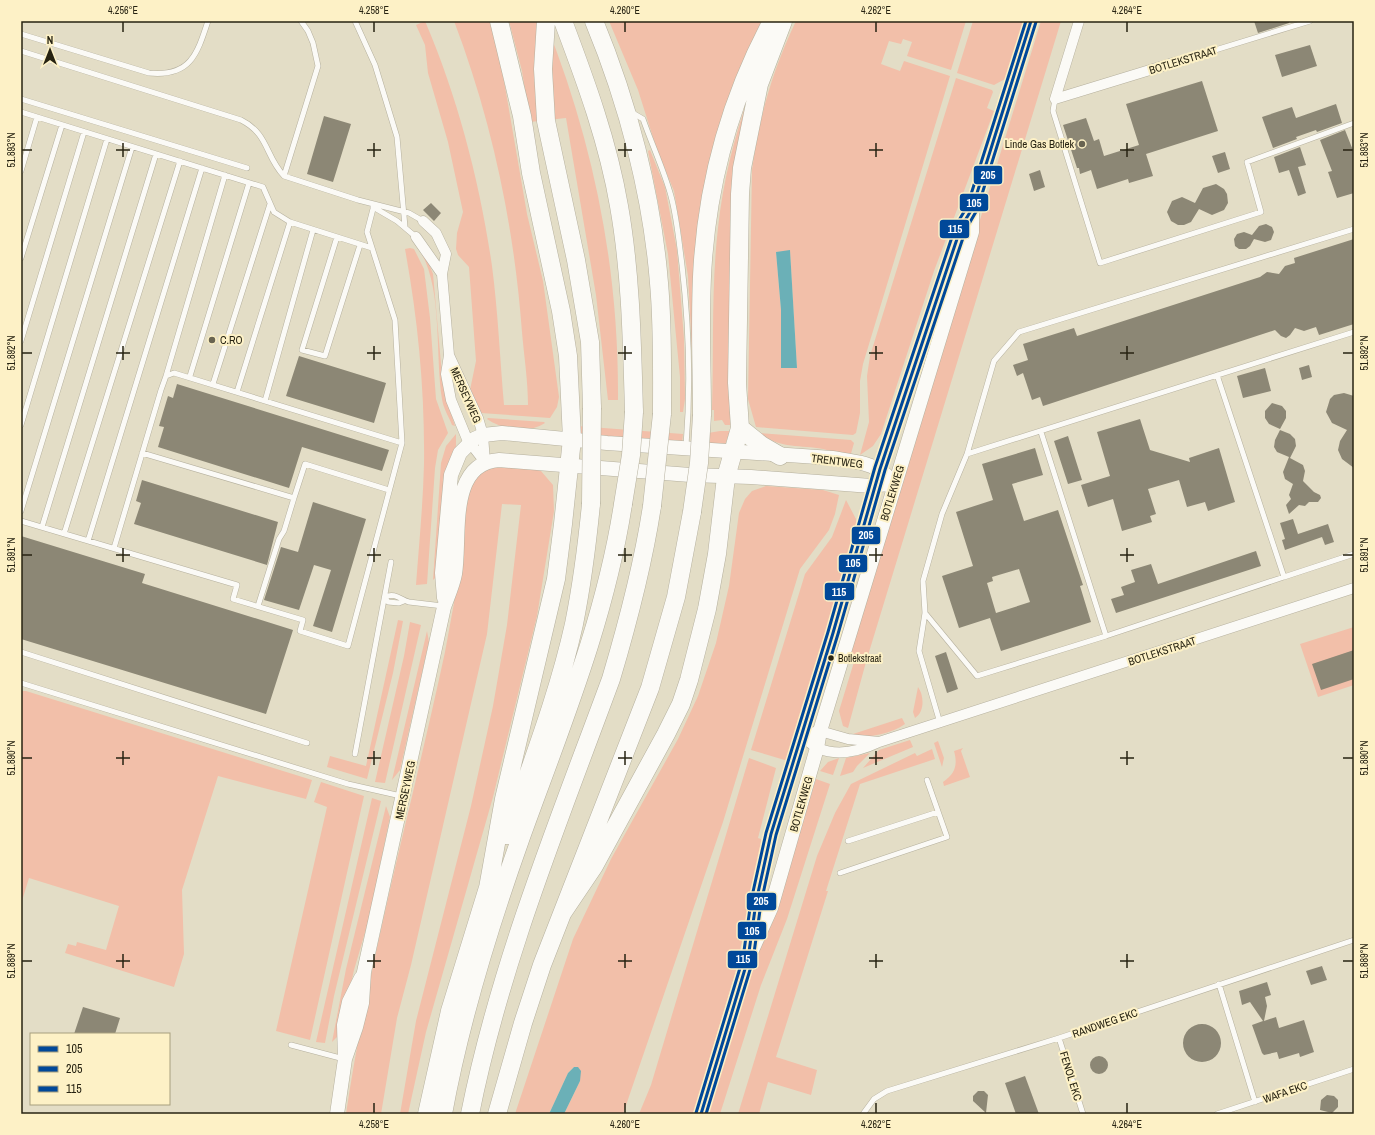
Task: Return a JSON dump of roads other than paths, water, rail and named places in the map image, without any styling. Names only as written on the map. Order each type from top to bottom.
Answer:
[{"type":"highway","points":[[488,888],[504,799],[556,579],[564,524],[572,439],[568,356],[562,311],[531,173],[520,109],[499,21]]},
{"type":"highway","points":[[427,1114],[450,1011],[488,888],[549,712],[569,642],[582,582],[591,504],[592,408],[590,342],[576,260],[546,121],[543,69],[546,21]]},
{"type":"highway","points":[[443,1114],[462,1028],[493,920],[594,634],[610,574],[631,455],[634,412],[632,337],[629,278],[619,207],[606,146],[593,100],[563,21]]},
{"type":"highway","points":[[470,1114],[490,1026],[514,946],[611,679],[623,639],[646,545],[652,506],[662,414],[659,283],[646,193],[625,108],[594,21]]},
{"type":"highway","points":[[497,1114],[523,1023],[563,912],[650,688],[676,597],[692,512],[699,462],[702,415],[702,261],[712,188],[734,104],[772,21]]},
{"type":"highway","points":[[563,912],[594,866],[670,728],[685,695],[707,609],[717,554],[726,477],[740,428],[738,351],[740,194],[742,168],[759,84],[783,21]]},
{"type":"highway","points":[[740,428],[761,445],[780,456]]},
{"type":"main road","name":"BOTLEKWEG","points":[[748,959],[756,902],[771,834],[835,626],[880,469],[961,228],[972,209],[1031,21]]},
{"type":"main road","name":"BOTLEKWEG","points":[[701,1114],[748,959],[771,908],[817,748],[820,731],[972,232],[972,209]]},
{"type":"main road","name":"TRENTWEG","points":[[483,435],[502,433],[607,443],[854,461],[880,469],[895,483]]},
{"type":"main road","name":"MERSEYWEG","points":[[444,607],[442,573],[451,474],[460,453],[470,443],[483,435]]},
{"type":"main road","name":"TRENTWEG","points":[[485,462],[499,460],[726,477],[751,476],[875,486],[895,483]]},
{"type":"main road","name":"MERSEYWEG","points":[[337,1114],[345,1059],[356,1027],[362,1003],[364,972],[444,607],[454,575],[462,490],[469,475],[485,462]]},
{"type":"street","points":[[1055,99],[1079,21]]},
{"type":"street","name":"BOTLEKSTRAAT","points":[[1055,99],[1176,62]]},
{"type":"street","name":"MERSEYWEG","points":[[423,221],[436,233],[446,254],[442,274],[448,355],[446,374],[451,400],[470,443],[485,462]]},
{"type":"street","points":[[416,237],[442,274]]},
{"type":"street","name":"MERSEYWEG","points":[[448,355],[478,418],[483,435],[485,462]]},
{"type":"street","name":"BOTLEKSTRAAT","points":[[801,734],[817,748],[839,753],[859,751],[879,742],[1354,588]]},
{"type":"street","name":"BOTLEKSTRAAT","points":[[801,734],[820,731],[848,739],[879,742]]},
{"type":"lane","points":[[21,34],[159,74],[180,68],[192,60],[198,51],[208,21]]},
{"type":"lane","points":[[284,176],[318,66],[313,43],[308,31],[301,21]]},
{"type":"lane","points":[[355,21],[375,65],[397,137],[405,227]]},
{"type":"lane","name":"BOTLEKSTRAAT","points":[[1176,62],[1310,21]]},
{"type":"lane","points":[[21,51],[241,120],[258,131],[278,170],[284,176],[373,206],[405,227],[416,237]]},
{"type":"lane","points":[[21,99],[247,168]]},
{"type":"lane","points":[[1055,99],[1053,111],[1100,263],[1261,212],[1247,162],[1354,123]]},
{"type":"lane","points":[[625,108],[643,119],[653,149],[668,184],[676,220],[686,302],[688,336],[690,391],[686,448]]},
{"type":"lane","points":[[21,112],[263,187],[274,212],[290,222],[372,248]]},
{"type":"lane","points":[[21,171],[37,117]]},
{"type":"lane","points":[[21,258],[62,125]]},
{"type":"lane","points":[[21,341],[84,132]]},
{"type":"lane","points":[[21,425],[107,139]]},
{"type":"lane","points":[[21,511],[132,146]]},
{"type":"lane","points":[[42,527],[156,154]]},
{"type":"lane","points":[[64,534],[180,161]]},
{"type":"lane","points":[[88,541],[202,168]]},
{"type":"lane","points":[[114,548],[225,175]]},
{"type":"lane","points":[[190,376],[249,183]]},
{"type":"lane","points":[[213,384],[270,204]]},
{"type":"lane","points":[[373,206],[404,211],[423,221]]},
{"type":"lane","points":[[21,521],[237,586],[233,599],[303,620],[300,631],[348,646],[402,443],[395,320],[367,232],[373,206]]},
{"type":"lane","points":[[237,392],[290,222]]},
{"type":"lane","points":[[940,723],[918,651],[925,613],[923,581],[942,514],[967,454],[994,361],[1018,332],[1354,229]]},
{"type":"lane","points":[[265,401],[314,230]]},
{"type":"lane","points":[[337,237],[302,350],[325,356],[360,244]]},
{"type":"lane","points":[[967,454],[1041,432],[1217,374],[1354,332]]},
{"type":"lane","points":[[166,376],[174,373],[190,376],[265,401],[402,443]]},
{"type":"lane","points":[[1217,374],[1284,577]]},
{"type":"lane","points":[[1041,432],[1106,636]]},
{"type":"lane","points":[[142,453],[294,498]]},
{"type":"lane","points":[[258,606],[305,464],[389,490]]},
{"type":"lane","points":[[925,613],[977,676],[1106,636],[1354,554]]},
{"type":"lane","points":[[355,754],[391,562]]},
{"type":"lane","points":[[385,597],[389,595],[400,597],[404,601],[444,607]]},
{"type":"lane","points":[[21,652],[307,743]]},
{"type":"lane","points":[[21,683],[348,784],[403,797]]},
{"type":"lane","points":[[840,874],[947,837],[926,780]]},
{"type":"lane","points":[[848,841],[938,812]]},
{"type":"lane","name":"RANDWEG EKC","points":[[863,1114],[874,1099],[887,1091],[1059,1038],[1354,940]]},
{"type":"lane","points":[[1219,984],[1255,1102]]},
{"type":"lane","name":"FENOL EKC","points":[[1059,1038],[1083,1114]]},
{"type":"lane","points":[[291,1045],[345,1059]]},
{"type":"lane","name":"WAFA EKC","points":[[1217,1114],[1354,1068]]},
{"type":"water","points":[[790,250],[797,368],[781,368],[781,310],[776,252]]},
{"type":"water","points":[[574,1067],[578,1067],[581,1071],[580,1081],[564,1114],[549,1114],[568,1073]]},
{"type":"place","name":"Linde Gas Botlek","points":[[1082,144]]},
{"type":"place","name":"C.RO","points":[[212,340]]},
{"type":"place","name":"Botlekstraat","points":[[831,658]]}]
